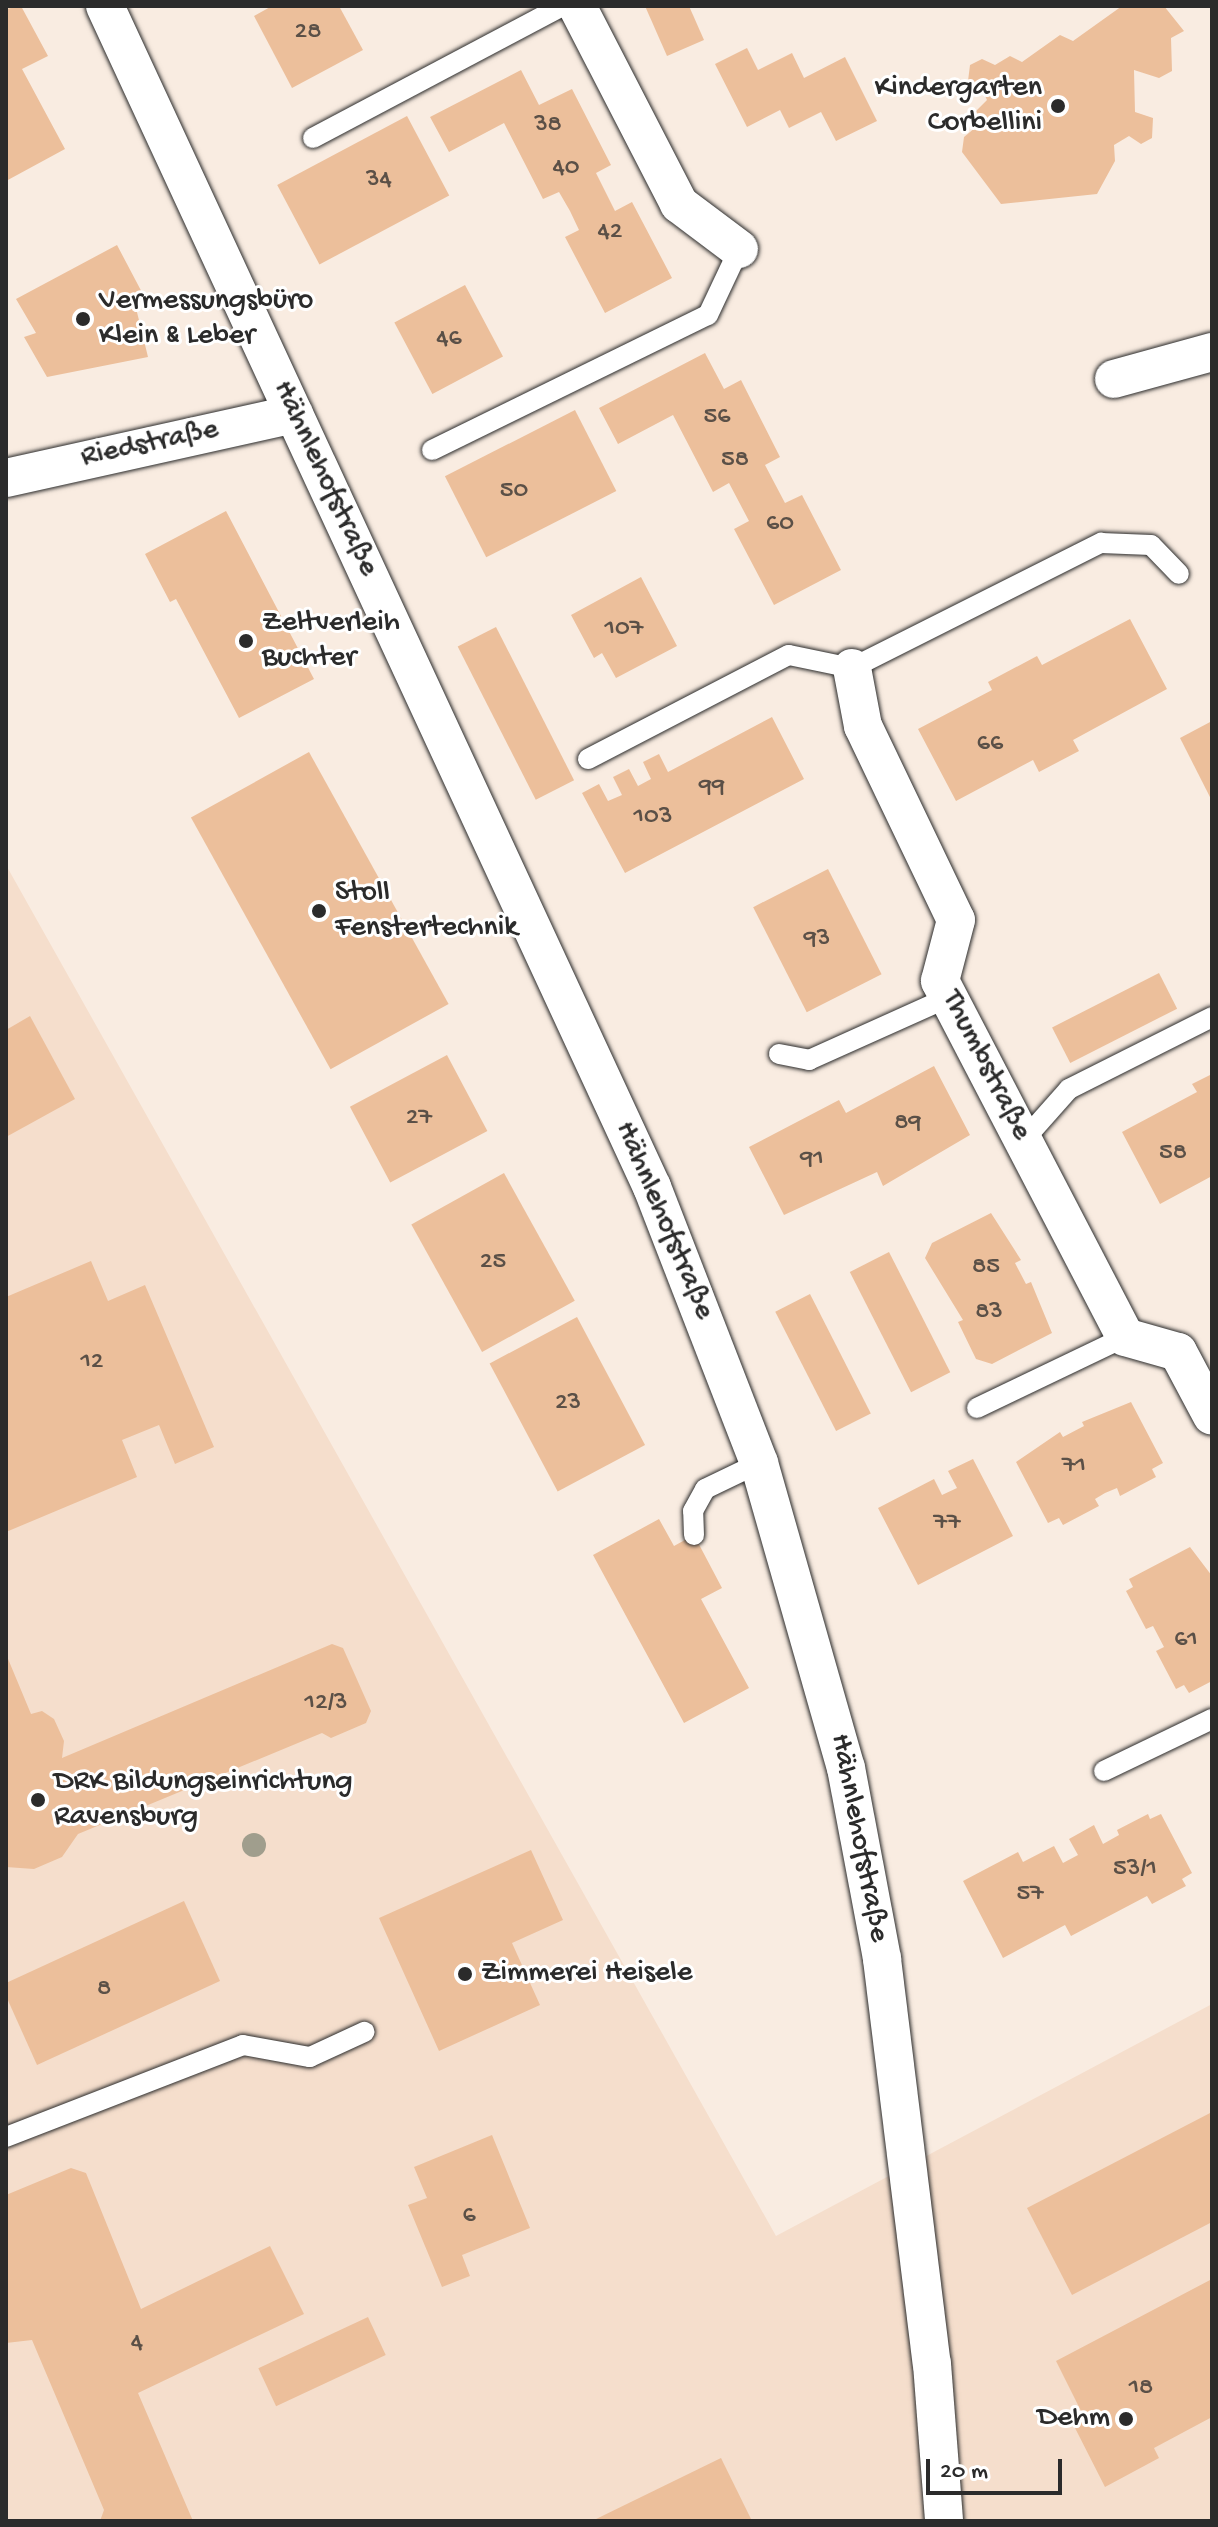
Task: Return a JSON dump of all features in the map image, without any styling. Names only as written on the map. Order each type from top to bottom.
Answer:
[{"type":"street","name":"Hähnlehofstraße","points":[[105,6],[652,1187],[759,1463],[846,1768],[882,1959],[930,2349],[944,2521]]},
{"type":"street","points":[[577,6],[679,204],[739,249]]},
{"type":"street","points":[[1114,379],[1212,352]]},
{"type":"street","name":"Riedstraße","points":[[6,478],[294,414]]},
{"type":"street","name":"Thumbstraße","points":[[852,668],[863,726],[956,920],[940,981],[1125,1337]]},
{"type":"street","points":[[1125,1337],[1178,1352],[1212,1416]]},
{"type":"lane","points":[[313,138],[562,6]]},
{"type":"lane","points":[[432,450],[708,315],[739,249]]},
{"type":"lane","points":[[588,759],[789,655],[852,668],[1101,543],[1151,545],[1179,574]]},
{"type":"lane","points":[[779,1054],[809,1060],[949,997]]},
{"type":"lane","points":[[1023,1141],[1069,1089],[1212,1017]]},
{"type":"lane","points":[[977,1408],[1125,1337]]},
{"type":"lane","points":[[694,1535],[693,1511],[705,1489],[759,1463]]},
{"type":"lane","points":[[1104,1771],[1212,1719]]},
{"type":"lane","points":[[6,2137],[243,2045],[310,2057],[364,2032]]},
{"type":"shaded area","points":[[6,865],[776,2236],[1212,2004],[1212,2521],[6,2521]]},
{"type":"building","points":[[21,6],[48,56],[22,69],[65,149],[6,181],[6,9]]},
{"type":"building","points":[[272,6],[339,6],[363,50],[292,88],[254,16]]},
{"type":"building","points":[[645,6],[689,6],[704,40],[667,56]]},
{"type":"building","name":"Kindergarten Corbellini","points":[[1122,6],[1164,6],[1184,31],[1171,38],[1172,71],[1159,78],[1134,70],[1135,112],[1153,118],[1152,138],[1141,144],[1129,136],[1114,145],[1115,161],[1097,194],[1001,204],[962,152],[964,137],[976,127],[974,113],[987,100],[981,87],[968,81],[970,65],[982,59],[995,65],[1010,56],[1022,62],[1060,35],[1073,41]]},
{"type":"building","points":[[747,48],[758,70],[792,53],[804,78],[845,57],[877,121],[836,141],[821,112],[789,128],[780,110],[747,127],[715,64]]},
{"type":"building","points":[[521,70],[539,105],[572,89],[611,165],[596,173],[615,211],[632,202],[672,278],[605,313],[565,237],[579,230],[570,211],[559,192],[543,199],[504,123],[449,152],[430,117]]},
{"type":"building","points":[[407,116],[449,195],[319,264],[277,185]]},
{"type":"building","name":"Vermessungsbüro Klein & Leber","points":[[117,245],[146,300],[135,304],[148,357],[47,377],[24,337],[36,333],[16,299]]},
{"type":"building","points":[[465,285],[503,357],[432,394],[394,323]]},
{"type":"building","points":[[705,353],[724,389],[741,380],[780,457],[765,465],[785,503],[802,495],[841,570],[774,605],[734,529],[749,521],[729,483],[713,492],[673,415],[618,444],[599,408]]},
{"type":"building","points":[[575,410],[616,491],[486,557],[445,476]]},
{"type":"building","name":"Zeltverleih Buchter","points":[[226,511],[314,679],[239,718],[176,599],[170,602],[145,554]]},
{"type":"building","points":[[641,577],[677,646],[616,678],[602,653],[594,658],[571,615]]},
{"type":"building","points":[[1130,619],[1167,689],[1073,740],[1079,751],[1039,772],[1033,760],[956,801],[918,729],[992,690],[988,682],[1037,656],[1042,665]]},
{"type":"building","points":[[496,627],[574,780],[536,800],[458,647]]},
{"type":"building","points":[[772,717],[804,779],[625,873],[582,793],[599,784],[608,801],[622,795],[613,777],[629,769],[638,786],[651,779],[643,762],[659,754],[668,772]]},
{"type":"building","points":[[1212,721],[1212,801],[1180,738]]},
{"type":"building","name":"Stoll Fenstertechnik","points":[[309,752],[449,1004],[331,1069],[191,817]]},
{"type":"building","points":[[828,869],[882,974],[807,1012],[753,907]]},
{"type":"building","points":[[1159,973],[1177,1009],[1070,1063],[1052,1027]]},
{"type":"building","points":[[30,1016],[75,1099],[6,1137],[6,1030]]},
{"type":"building","points":[[447,1055],[487,1131],[390,1183],[350,1107]]},
{"type":"building","points":[[934,1066],[970,1135],[883,1186],[877,1172],[784,1215],[749,1147],[839,1100],[846,1113]]},
{"type":"building","points":[[1212,1074],[1212,1176],[1160,1204],[1122,1132],[1197,1092],[1192,1084]]},
{"type":"building","points":[[504,1173],[575,1301],[482,1352],[411,1224]]},
{"type":"building","points":[[991,1213],[1021,1260],[1015,1263],[1026,1284],[1031,1282],[1052,1333],[992,1364],[976,1359],[958,1322],[963,1320],[925,1258],[932,1243]]},
{"type":"building","points":[[889,1252],[950,1372],[911,1392],[850,1272]]},
{"type":"building","points":[[91,1261],[108,1301],[145,1285],[214,1447],[175,1464],[159,1425],[122,1440],[137,1477],[6,1532],[6,1297]]},
{"type":"building","points":[[810,1294],[871,1413],[836,1431],[775,1312]]},
{"type":"building","points":[[577,1317],[645,1445],[558,1492],[490,1363]]},
{"type":"building","points":[[1131,1402],[1163,1463],[1152,1469],[1156,1477],[1120,1496],[1117,1488],[1105,1493],[1095,1499],[1099,1506],[1063,1525],[1059,1518],[1048,1523],[1016,1462],[1060,1432],[1063,1437],[1084,1426],[1082,1422]]},
{"type":"building","points":[[973,1459],[1013,1536],[918,1585],[878,1508],[934,1479],[942,1495],[957,1488],[948,1471]]},
{"type":"building","points":[[659,1519],[674,1546],[694,1535],[722,1588],[701,1599],[749,1688],[684,1723],[593,1555]]},
{"type":"building","points":[[1190,1547],[1212,1576],[1212,1681],[1189,1693],[1184,1685],[1176,1689],[1156,1651],[1164,1647],[1153,1626],[1146,1629],[1126,1591],[1133,1587],[1129,1579]]},
{"type":"building","points":[[332,1644],[343,1648],[371,1711],[366,1723],[331,1738],[322,1733],[78,1834],[62,1857],[34,1869],[6,1867],[6,1654],[31,1714],[42,1711],[54,1719],[64,1741],[62,1758]]},
{"type":"building","points":[[1148,1814],[1150,1819],[1161,1814],[1192,1873],[1182,1879],[1186,1886],[1152,1904],[1147,1896],[1071,1936],[1065,1925],[1003,1958],[963,1881],[1018,1852],[1023,1862],[1054,1846],[1063,1863],[1078,1855],[1069,1839],[1094,1825],[1103,1844],[1119,1835],[1117,1830]]},
{"type":"building","name":"Zimmerei Heisele","points":[[531,1850],[563,1920],[512,1943],[540,2005],[439,2051],[379,1918]]},
{"type":"building","points":[[184,1901],[220,1981],[37,2065],[6,1996],[6,1983]]},
{"type":"building","points":[[1212,2112],[1212,2222],[1072,2295],[1027,2208]]},
{"type":"building","points":[[492,2135],[530,2228],[462,2255],[470,2276],[442,2287],[408,2205],[427,2198],[414,2167]]},
{"type":"building","points":[[71,2168],[86,2173],[141,2309],[270,2246],[304,2314],[138,2393],[193,2521],[100,2521],[104,2510],[32,2340],[6,2343],[6,2195]]},
{"type":"building","points":[[1212,2279],[1212,2417],[1154,2448],[1159,2458],[1105,2487],[1074,2426],[1085,2419],[1056,2361]]},
{"type":"building","points":[[368,2317],[386,2355],[276,2406],[258,2368]]},
{"type":"building","points":[[721,2458],[752,2521],[592,2521]]},
{"type":"place","name":"Kindergarten Corbellini","points":[[1058,106]]},
{"type":"place","name":"Vermessungsbüro Klein & Leber","points":[[83,319]]},
{"type":"place","name":"Zeltverleih Buchter","points":[[246,641]]},
{"type":"place","name":"Stoll Fenstertechnik","points":[[319,911]]},
{"type":"place","name":"DRK Bildungseinrichtung Ravensburg","points":[[38,1800]]},
{"type":"place","name":"Zimmerei Heisele","points":[[465,1974]]},
{"type":"place","name":"Dehm","points":[[1126,2419]]}]
